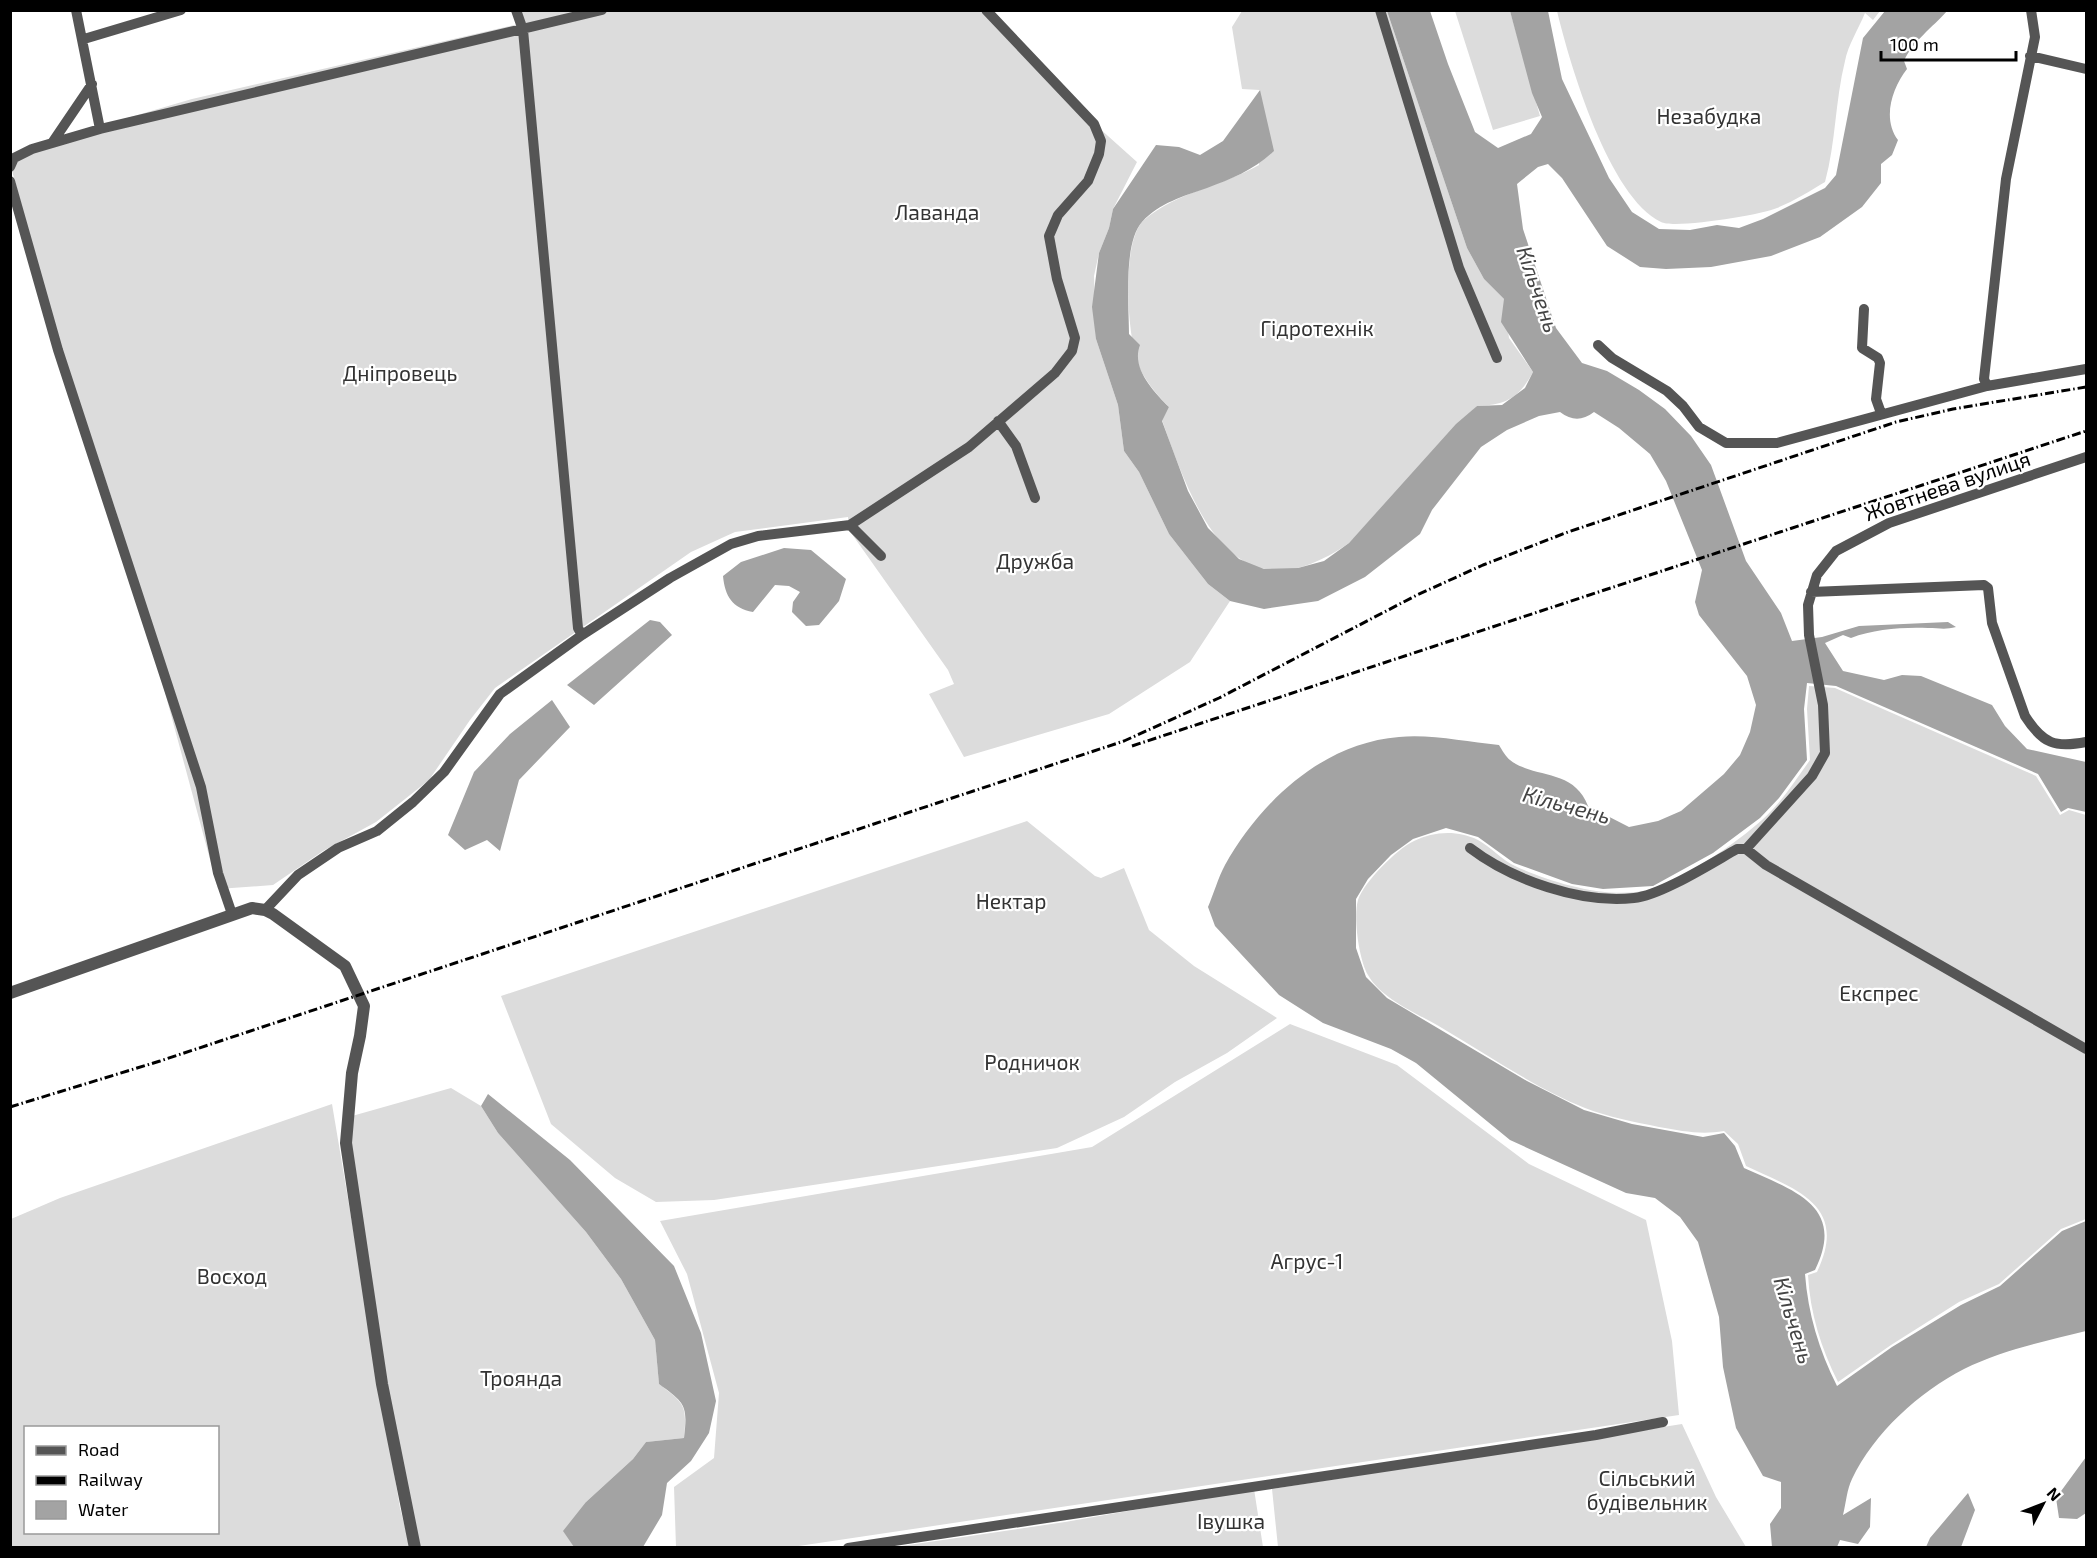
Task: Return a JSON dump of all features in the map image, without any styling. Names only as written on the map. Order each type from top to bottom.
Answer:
[{"type":"street","points":[[76,10],[84,39],[100,129]]},
{"type":"street","points":[[84,39],[182,10]]},
{"type":"street","points":[[516,10],[523,30],[578,628],[582,635]]},
{"type":"street","points":[[10,167],[14,158],[52,143],[100,129],[602,10]]},
{"type":"street","points":[[265,910],[298,875],[338,848],[377,831],[413,802],[444,772],[500,694],[582,635],[670,578],[731,544],[758,536],[850,525],[969,447],[1055,373],[1072,351],[1075,338],[1057,279],[1049,236],[1058,215],[1088,181],[1099,154],[1101,141],[1094,124],[986,10]]},
{"type":"street","points":[[1380,10],[1459,268],[1497,358]]},
{"type":"street","points":[[1987,386],[1984,379],[2006,179],[2035,37],[2031,10]]},
{"type":"street","points":[[2030,56],[2086,69]]},
{"type":"street","points":[[52,143],[92,84]]},
{"type":"street","points":[[10,181],[58,350],[201,787],[218,873],[232,914]]},
{"type":"street","points":[[1864,309],[1862,348],[1878,358],[1880,363],[1876,399],[1881,413]]},
{"type":"street","points":[[1598,345],[1612,357],[1667,391],[1683,406],[1699,427],[1726,443],[1777,443],[1987,386],[2086,369]]},
{"type":"street","points":[[998,421],[1016,446],[1035,498]]},
{"type":"street","name":"Жовтнева вулиця","points":[[1811,592],[1817,575],[1836,550],[1864,534],[2086,457]]},
{"type":"street","points":[[850,525],[881,556]]},
{"type":"street","points":[[1746,849],[1812,776],[1825,753],[1822,695],[1809,634],[1808,605],[1811,592],[1984,585],[1988,588],[1992,623],[2025,716],[2032,728],[2040,736],[2058,745],[2086,742]]},
{"type":"street","points":[[1470,848],[1490,863],[1557,890],[1593,896],[1635,898],[1684,879],[1737,849],[1746,849],[1766,865],[2086,1049]]},
{"type":"street","points":[[10,993],[252,908],[265,910],[345,966],[352,975],[364,1006],[352,1073],[346,1143],[382,1384],[415,1548]]},
{"type":"street","points":[[848,1548],[1596,1435],[1663,1422]]},
{"type":"green space","name":"Незабудка","points":[[1557,10],[1880,11],[1873,20],[1865,13],[1846,55],[1825,182],[1790,202],[1768,211],[1718,220],[1669,224],[1661,222],[1642,208],[1625,186],[1609,158],[1582,95]]},
{"type":"green space","name":"Дніпровець","points":[[519,11],[980,11],[1050,84],[1137,162],[1113,209],[1109,228],[1099,253],[1094,276],[1096,339],[1118,405],[1124,451],[1139,472],[1169,534],[1208,584],[1230,601],[1190,662],[1109,714],[964,757],[929,694],[954,684],[948,670],[849,530],[848,517],[735,532],[691,552],[495,688],[429,780],[376,822],[323,851],[273,885],[218,889],[116,511],[58,339],[11,167],[25,148],[192,99],[523,23]]},
{"type":"green space","name":"Гідротехнік","points":[[1242,11],[1387,11],[1467,248],[1484,279],[1504,299],[1509,338],[1533,372],[1517,394],[1511,398],[1496,404],[1477,406],[1349,543],[1309,564],[1276,570],[1248,563],[1224,546],[1205,520],[1189,489],[1162,420],[1169,407],[1147,381],[1136,358],[1129,317],[1131,249],[1136,231],[1144,220],[1157,210],[1185,196],[1259,165],[1260,90],[1242,89],[1232,27]]},
{"type":"green space","points":[[1455,11],[1510,11],[1540,116],[1493,130]]},
{"type":"green space","name":"Експрес","points":[[1809,686],[1835,688],[2036,776],[2060,815],[2069,810],[2086,815],[2086,1219],[2061,1229],[1999,1284],[1959,1302],[1838,1382],[1817,1330],[1809,1289],[1808,1275],[1817,1272],[1825,1249],[1827,1231],[1822,1215],[1813,1203],[1783,1183],[1746,1166],[1738,1144],[1724,1131],[1699,1133],[1676,1130],[1622,1119],[1585,1108],[1530,1081],[1402,1006],[1382,992],[1368,975],[1362,959],[1357,927],[1358,900],[1367,884],[1390,858],[1407,845],[1430,835],[1454,833],[1470,837],[1483,843],[1515,866],[1547,879],[1583,889],[1602,892],[1638,892],[1654,888],[1681,876],[1725,849],[1762,820],[1782,799],[1810,760],[1807,709]]},
{"type":"green space","points":[[1027,821],[1095,876],[1101,878],[1124,868],[1149,930],[1194,966],[1277,1018],[1227,1053],[1175,1082],[1124,1117],[1057,1148],[714,1200],[656,1202],[615,1178],[551,1124],[501,996]]},
{"type":"green space","name":"Агрус-1","points":[[1290,1024],[1397,1065],[1529,1164],[1646,1220],[1672,1341],[1679,1415],[792,1547],[676,1547],[674,1487],[714,1458],[719,1393],[687,1274],[660,1221],[1092,1147]]},
{"type":"green space","name":"Троянда","points":[[451,1088],[481,1106],[498,1133],[586,1232],[621,1279],[655,1340],[659,1384],[679,1401],[684,1412],[684,1438],[646,1442],[633,1459],[586,1502],[574,1547],[412,1547],[345,1118]]},
{"type":"green space","name":"Восход","points":[[332,1104],[400,1508],[410,1547],[11,1548],[11,1219],[60,1198]]},
{"type":"green space","name":"Сільський будівельник","points":[[1682,1424],[1716,1497],[1746,1547],[1278,1547],[1272,1489]]},
{"type":"green space","name":"Івушка","points":[[1254,1489],[1263,1547],[888,1548],[1065,1522]]},
{"type":"water","name":"Кільчень","points":[[1387,11],[1430,11],[1475,132],[1498,148],[1531,134],[1542,117],[1532,93],[1510,11],[1548,11],[1562,79],[1609,178],[1632,212],[1659,229],[1690,230],[1717,225],[1739,228],[1763,219],[1825,188],[1836,175],[1863,38],[1885,11],[1947,11],[1917,41],[1904,61],[1907,69],[1893,94],[1890,113],[1893,132],[1898,140],[1892,155],[1881,164],[1881,183],[1862,207],[1820,237],[1771,256],[1711,267],[1666,269],[1640,267],[1607,246],[1562,178],[1548,164],[1538,167],[1517,184],[1523,229],[1556,328],[1582,363],[1607,371],[1665,409],[1691,436],[1711,465],[1746,561],[1781,613],[1792,641],[1822,637],[1859,626],[1948,622],[1956,627],[1889,629],[1851,638],[1843,635],[1825,643],[1843,671],[1884,680],[1902,675],[1921,676],[1992,705],[2005,726],[2027,749],[2086,762],[2086,812],[2068,808],[2061,812],[2038,774],[1836,686],[1807,683],[1804,709],[1807,760],[1779,798],[1760,818],[1713,853],[1653,886],[1603,889],[1572,884],[1514,863],[1478,837],[1446,828],[1413,839],[1391,855],[1368,879],[1356,899],[1356,948],[1366,977],[1387,998],[1527,1081],[1584,1110],[1632,1124],[1703,1137],[1724,1133],[1735,1146],[1744,1168],[1780,1184],[1810,1203],[1819,1215],[1824,1230],[1823,1248],[1815,1270],[1805,1274],[1806,1289],[1815,1332],[1837,1386],[1892,1347],[1961,1305],[2000,1286],[2062,1231],[2086,1221],[2086,1331],[2024,1347],[1979,1362],[1947,1378],[1899,1415],[1872,1446],[1849,1487],[1843,1515],[1871,1498],[1870,1527],[1858,1544],[1840,1540],[1837,1547],[1772,1547],[1770,1524],[1781,1508],[1781,1482],[1763,1476],[1736,1428],[1723,1367],[1719,1317],[1698,1242],[1680,1217],[1655,1198],[1626,1193],[1510,1140],[1416,1063],[1391,1049],[1323,1023],[1279,995],[1215,926],[1208,907],[1225,865],[1257,819],[1297,779],[1320,763],[1345,751],[1371,742],[1411,736],[1499,745],[1510,760],[1530,770],[1553,776],[1573,785],[1582,794],[1588,806],[1629,827],[1658,821],[1681,811],[1724,774],[1740,755],[1750,732],[1756,705],[1747,676],[1699,615],[1695,602],[1702,570],[1666,481],[1650,454],[1619,428],[1594,412],[1577,419],[1560,412],[1539,416],[1507,430],[1481,447],[1432,510],[1420,534],[1365,577],[1318,601],[1264,609],[1230,601],[1208,584],[1169,534],[1139,472],[1124,451],[1118,405],[1096,339],[1092,307],[1099,253],[1109,228],[1113,209],[1156,145],[1179,147],[1200,155],[1223,141],[1260,90],[1274,151],[1259,164],[1242,173],[1172,201],[1149,215],[1136,232],[1128,275],[1129,334],[1140,345],[1138,362],[1145,379],[1169,407],[1162,421],[1188,491],[1208,528],[1239,559],[1264,569],[1298,568],[1324,561],[1349,543],[1456,424],[1477,406],[1502,405],[1525,388],[1533,372],[1501,322],[1504,299],[1484,279],[1467,248]]},
{"type":"water","points":[[784,548],[811,550],[846,579],[839,601],[819,625],[806,626],[792,612],[793,602],[800,592],[789,586],[775,585],[753,612],[740,608],[728,595],[723,576],[741,562]]},
{"type":"water","points":[[650,620],[660,622],[672,635],[594,705],[567,685]]},
{"type":"water","points":[[552,700],[570,727],[519,780],[500,851],[487,840],[465,850],[448,835],[474,772],[510,734]]},
{"type":"water","points":[[488,1094],[570,1160],[674,1266],[701,1333],[716,1401],[709,1433],[691,1461],[667,1483],[662,1515],[643,1547],[574,1547],[563,1531],[586,1502],[633,1459],[646,1442],[684,1438],[685,1411],[679,1401],[659,1384],[655,1340],[621,1279],[586,1232],[498,1133],[481,1106]]},
{"type":"water","points":[[2086,1457],[2086,1513],[2077,1519],[2059,1518],[2056,1498]]},
{"type":"water","points":[[1968,1493],[1975,1510],[1961,1547],[1926,1547],[1930,1538]]},
{"type":"railway","points":[[10,1107],[160,1061],[1124,741],[1219,698],[1417,595],[1483,565],[1568,532],[1896,422],[1953,409],[2086,387]]},
{"type":"railway","points":[[1132,746],[2086,431]]},
{"type":"park label","name":"Лаванда","points":[[937,211]]},
{"type":"park label","name":"Дружба","points":[[1035,560]]},
{"type":"park label","name":"Нектар","points":[[1011,900]]},
{"type":"park label","name":"Родничок","points":[[1032,1061]]}]
